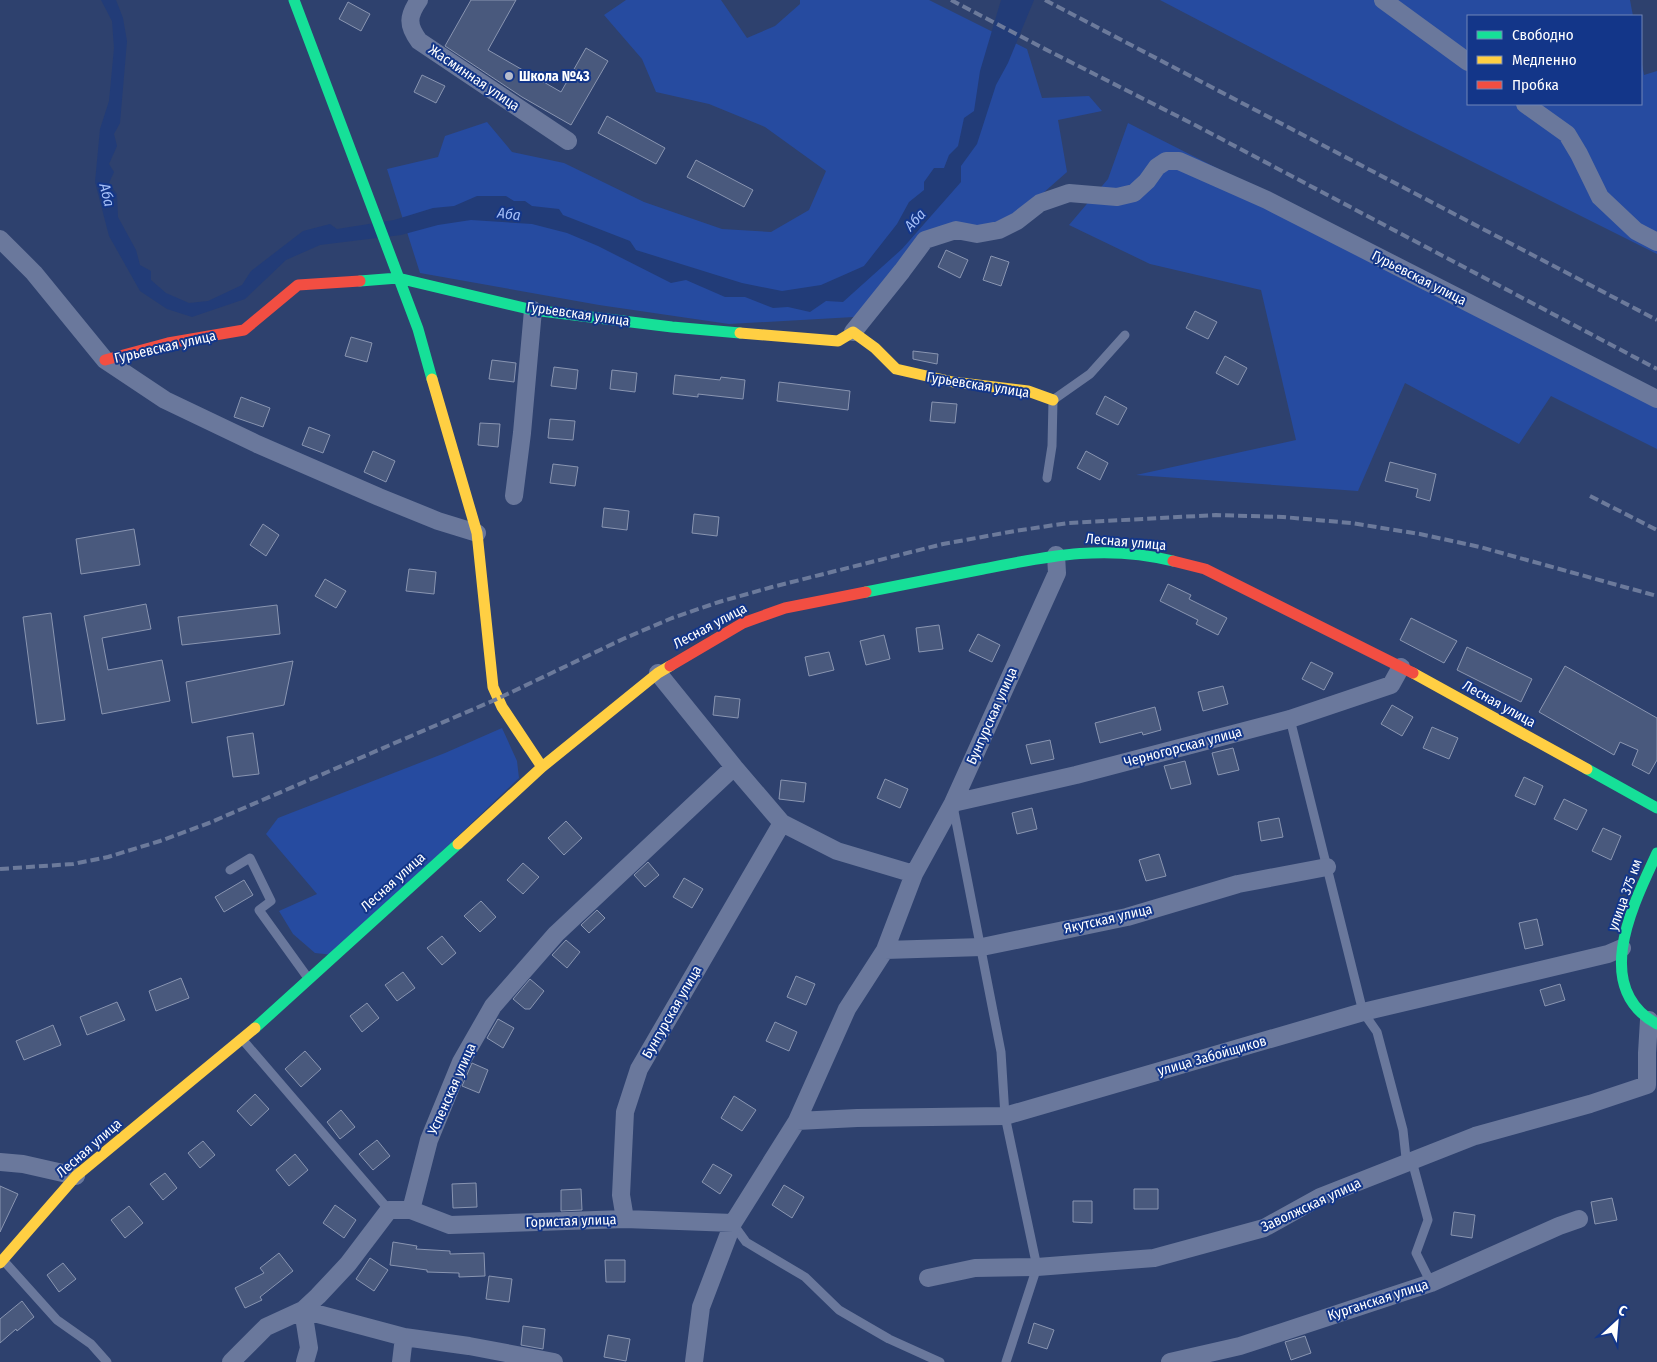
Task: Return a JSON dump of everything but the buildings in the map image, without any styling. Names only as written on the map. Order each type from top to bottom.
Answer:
[{"type":"main road","points":[[294,0],[418,329],[477,533],[493,687],[502,707],[542,767]]},
{"type":"main road","name":"Гурьевская улица","points":[[105,360],[168,343],[244,330],[298,285],[398,278],[533,310],[672,328],[838,341],[853,332],[875,348],[896,370],[952,382],[1028,392],[1053,400]]},
{"type":"main road","name":"Лесная улица","points":[[1,1261],[76,1176],[242,1039],[542,767],[658,672],[742,623],[785,608],[1056,555],[1089,552],[1153,556],[1205,569],[1401,668],[1657,808]]},
{"type":"main road","name":"улица 375 км","points":[[1653,1022],[1635,1006],[1624,988],[1621,967],[1622,948],[1631,914],[1657,853]]},
{"type":"street","name":"Жасминная улица","points":[[419,0],[411,12],[410,18],[413,33],[419,41],[568,141]]},
{"type":"street","points":[[1383,0],[1467,61]]},
{"type":"street","points":[[1526,105],[1567,134],[1600,197],[1636,231],[1657,242]]},
{"type":"street","name":"Гурьевская улица","points":[[853,332],[925,240],[956,230],[977,234],[999,230],[1017,221],[1040,203],[1069,193],[1117,197],[1134,193],[1147,181],[1156,167],[1166,160],[1179,160],[1267,200],[1657,399]]},
{"type":"street","name":"Гурьевская улица","points":[[0,239],[34,273],[105,360],[165,400],[257,444],[429,518],[477,533]]},
{"type":"street","points":[[514,496],[522,433],[533,310]]},
{"type":"street","name":"Бунгурская улица","points":[[694,1362],[701,1307],[733,1223],[797,1121],[847,1009],[885,950],[914,874],[953,803],[1057,573],[1056,555]]},
{"type":"street","name":"Черногорская улица","points":[[953,803],[1076,775],[1290,718],[1391,685],[1401,668]]},
{"type":"street","points":[[658,672],[734,768],[782,823],[838,851],[914,874]]},
{"type":"street","name":"Успенская улица","points":[[411,1210],[429,1140],[461,1062],[494,1006],[556,934],[734,768]]},
{"type":"street","name":"Бунгурская улица","points":[[625,1219],[621,1195],[625,1112],[639,1069],[782,823]]},
{"type":"street","name":"Якутская улица","points":[[885,950],[982,947],[1127,917],[1238,884],[1327,867]]},
{"type":"street","name":"улица Забойщиков","points":[[797,1121],[858,1118],[1005,1116],[1363,1012],[1608,954],[1622,948]]},
{"type":"street","name":"Заволжская улица","points":[[928,1278],[975,1268],[1036,1267],[1154,1258],[1264,1228],[1320,1197],[1475,1136],[1652,1087],[1646,1053],[1653,1022]]},
{"type":"street","points":[[0,1162],[24,1164],[76,1176]]},
{"type":"street","points":[[231,1362],[266,1327],[303,1310],[318,1296],[348,1264],[389,1210],[411,1210]]},
{"type":"street","name":"Гористая улица","points":[[411,1210],[450,1225],[625,1219],[733,1223]]},
{"type":"street","name":"Курганская улица","points":[[1170,1362],[1240,1346],[1431,1283],[1578,1219]]},
{"type":"street","points":[[303,1310],[404,1337],[469,1346],[554,1362]]},
{"type":"street","points":[[303,1310],[309,1348],[305,1362]]},
{"type":"street","points":[[401,1362],[404,1337]]},
{"type":"lane","points":[[1047,478],[1052,446],[1053,400],[1090,374],[1126,335]]},
{"type":"lane","points":[[1290,718],[1363,1012],[1377,1032],[1404,1130],[1406,1158],[1412,1161],[1428,1220],[1416,1253],[1431,1283]]},
{"type":"lane","points":[[953,803],[1002,1052],[1005,1116],[1036,1267],[1006,1362]]},
{"type":"lane","points":[[230,870],[250,858],[271,901],[259,910],[309,978]]},
{"type":"lane","points":[[242,1039],[389,1210]]},
{"type":"lane","points":[[733,1223],[746,1242],[805,1276],[839,1310],[888,1339],[940,1362]]},
{"type":"lane","points":[[1,1261],[57,1320],[91,1344],[108,1362]]},
{"type":"shaded area","points":[[626,0],[721,0],[747,38],[775,26],[800,4],[800,0],[929,0],[1027,49],[1042,98],[1089,96],[1102,111],[1058,120],[1067,172],[1034,201],[990,234],[943,227],[854,317],[729,324],[599,305],[420,273],[387,169],[438,157],[445,136],[487,122],[512,152],[564,163],[644,202],[722,229],[771,232],[809,210],[826,171],[765,127],[709,104],[656,92],[642,59],[604,15]]},
{"type":"shaded area","points":[[1160,0],[1630,0],[1633,15],[1467,15],[1467,105],[1642,105],[1642,64],[1644,75],[1657,71],[1657,254],[1405,128]]},
{"type":"shaded area","points":[[1128,123],[1657,391],[1657,449],[1551,396],[1519,444],[1405,383],[1358,491],[1136,475],[1296,440],[1261,290],[1150,264],[1069,225],[1108,179]]},
{"type":"shaded area","points":[[502,728],[517,761],[519,778],[333,955],[315,953],[293,934],[279,911],[317,894],[266,834],[278,818],[445,753]]},
{"type":"water","name":"Аба","points":[[101,0],[116,0],[123,18],[127,41],[120,123],[114,134],[117,146],[109,164],[114,172],[109,183],[117,194],[118,217],[136,250],[140,265],[151,271],[151,280],[166,293],[189,303],[208,301],[242,285],[251,271],[303,231],[330,224],[337,229],[394,220],[433,208],[454,206],[477,196],[506,196],[514,201],[525,201],[532,206],[559,209],[563,215],[630,241],[636,250],[742,283],[782,291],[821,285],[864,266],[897,224],[909,202],[924,190],[924,182],[934,168],[944,168],[949,155],[958,146],[964,118],[974,111],[980,71],[1001,0],[1034,0],[1008,63],[996,85],[977,144],[961,166],[961,182],[902,249],[843,302],[826,301],[810,312],[788,307],[773,308],[745,297],[725,297],[686,280],[671,283],[598,246],[567,233],[532,224],[471,220],[438,225],[401,235],[320,245],[286,260],[245,299],[192,317],[167,309],[140,291],[109,236],[95,182],[100,129],[109,101],[114,48],[112,21]]},
{"type":"railway","points":[[951,0],[1195,125],[1657,369]]},
{"type":"railway","points":[[1045,0],[1657,320]]},
{"type":"railway","points":[[1590,496],[1657,530]]},
{"type":"railway","points":[[0,869],[73,864],[108,857],[209,823],[497,699],[623,639],[672,618],[719,602],[943,544],[1015,531],[1068,523],[1216,515],[1283,517],[1351,523],[1420,534],[1480,547],[1657,596]]},
{"type":"traffic: fast","points":[[294,0],[418,329],[432,379]]},
{"type":"traffic: fast","points":[[360,281],[398,278],[533,310],[672,327],[740,333]]},
{"type":"traffic: fast","points":[[866,592],[1054,556],[1124,553],[1173,561]]},
{"type":"traffic: fast","points":[[1587,769],[1657,808]]},
{"type":"traffic: fast","points":[[255,1028],[458,844]]},
{"type":"traffic: fast","points":[[1657,853],[1629,919],[1623,943],[1621,967],[1626,989],[1637,1008],[1657,1024]]},
{"type":"traffic: slow","points":[[740,333],[838,341],[853,332],[875,348],[896,369],[953,382],[1028,391],[1053,400]]},
{"type":"traffic: slow","points":[[432,379],[477,533],[493,687],[502,707],[542,767]]},
{"type":"traffic: slow","points":[[458,844],[542,767],[658,673],[670,666]]},
{"type":"traffic: slow","points":[[1413,673],[1587,769]]},
{"type":"traffic: slow","points":[[0,1263],[76,1176],[255,1028]]},
{"type":"traffic: jam","points":[[105,360],[168,343],[244,330],[298,285],[360,281]]},
{"type":"traffic: jam","points":[[1173,561],[1205,569],[1413,673]]},
{"type":"traffic: jam","points":[[670,666],[743,623],[785,608],[866,592]]},
{"type":"place","name":"Школа №43","points":[[509,76]]}]
